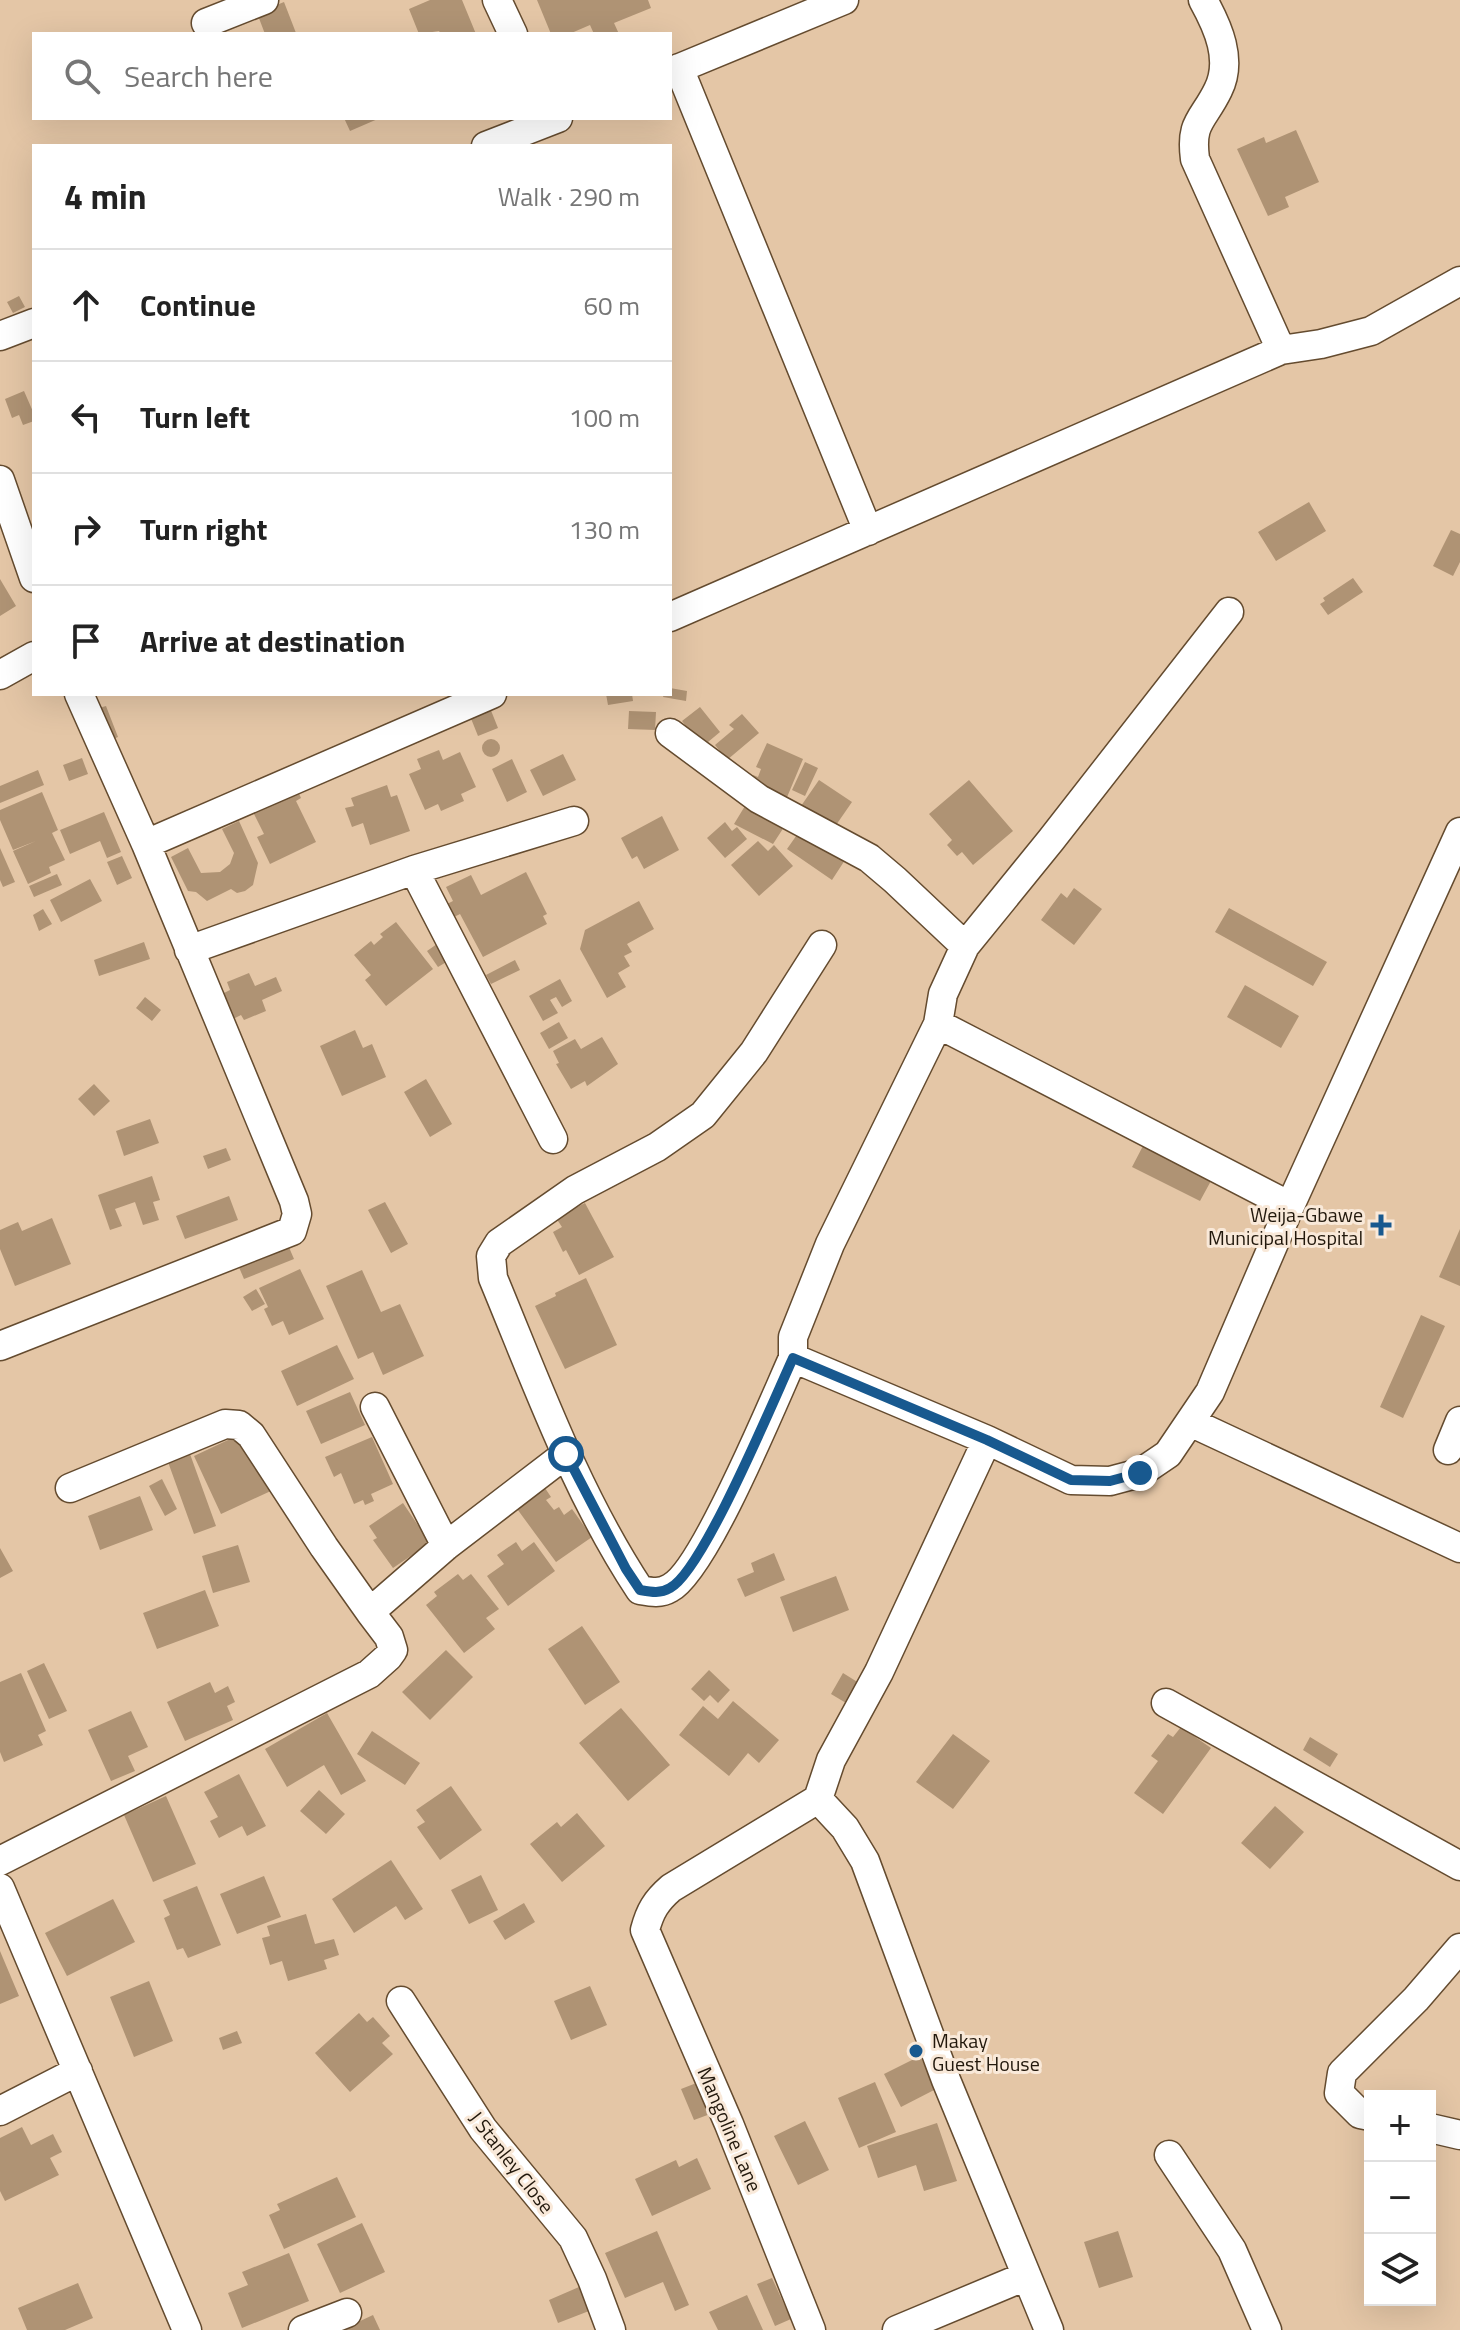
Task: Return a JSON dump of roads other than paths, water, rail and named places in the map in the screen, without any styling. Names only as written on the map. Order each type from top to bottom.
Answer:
[{"type":"street","points":[[206,23],[264,0]]},
{"type":"street","points":[[497,0],[512,32]]},
{"type":"street","points":[[844,0],[675,70],[868,531]]},
{"type":"street","points":[[1203,0],[1224,51],[1219,88],[1192,136],[1195,159],[1281,350]]},
{"type":"street","points":[[491,144],[551,120]]},
{"type":"street","points":[[672,616],[1281,350],[1371,331],[1460,281]]},
{"type":"street","points":[[0,336],[32,324]]},
{"type":"street","points":[[0,480],[32,572]]},
{"type":"street","points":[[822,945],[754,1052],[703,1115],[657,1147],[575,1190],[499,1243],[491,1256],[493,1278],[566,1454],[640,1590],[656,1593],[673,1588],[694,1562],[715,1525],[793,1358],[793,1337],[830,1244],[938,1024],[943,994],[965,946],[1229,612]]},
{"type":"street","points":[[0,675],[32,657]]},
{"type":"street","points":[[0,1346],[292,1231],[297,1214],[146,844],[80,696]]},
{"type":"street","points":[[146,844],[487,696]]},
{"type":"street","points":[[670,733],[759,799],[869,858],[965,946]]},
{"type":"street","points":[[189,950],[414,870],[574,821]]},
{"type":"street","points":[[793,1358],[987,1440],[1071,1480],[1110,1481],[1140,1473],[1168,1454],[1210,1392],[1290,1206],[1460,832]]},
{"type":"street","points":[[414,870],[553,1139]]},
{"type":"street","points":[[938,1024],[1290,1206]]},
{"type":"street","points":[[375,1407],[446,1546]]},
{"type":"street","points":[[1448,1450],[1460,1421]]},
{"type":"street","points":[[1190,1422],[1460,1548]]},
{"type":"street","points":[[0,1861],[369,1674],[393,1650],[389,1637],[324,1547],[251,1435],[239,1425],[225,1424],[70,1488]]},
{"type":"street","points":[[987,1440],[879,1672],[831,1760],[818,1799],[845,1828],[865,1861],[946,2080],[1049,2330]]},
{"type":"street","points":[[370,1612],[446,1546],[566,1454]]},
{"type":"street","points":[[1166,1703],[1460,1866]]},
{"type":"street","name":"Mangoline Lane","points":[[811,2330],[729,2124],[645,1930],[650,1911],[671,1888],[818,1799]]},
{"type":"street","points":[[0,1888],[187,2330]]},
{"type":"street","points":[[1364,2115],[1339,2093],[1342,2073],[1416,1999],[1460,1948]]},
{"type":"street","name":"J Stanley Close","points":[[401,2001],[483,2129],[573,2238],[611,2330]]},
{"type":"street","points":[[0,2111],[78,2071]]},
{"type":"street","points":[[1436,2129],[1460,2135]]},
{"type":"street","points":[[1169,2155],[1232,2250],[1267,2330]]},
{"type":"street","points":[[897,2330],[1026,2276]]},
{"type":"street","points":[[303,2330],[347,2313]]},
{"type":"place","name":"Weija-Gbawe Municipal Hospital","points":[[1381,1225]]},
{"type":"place","name":"Makay Guest House","points":[[916,2051]]}]
